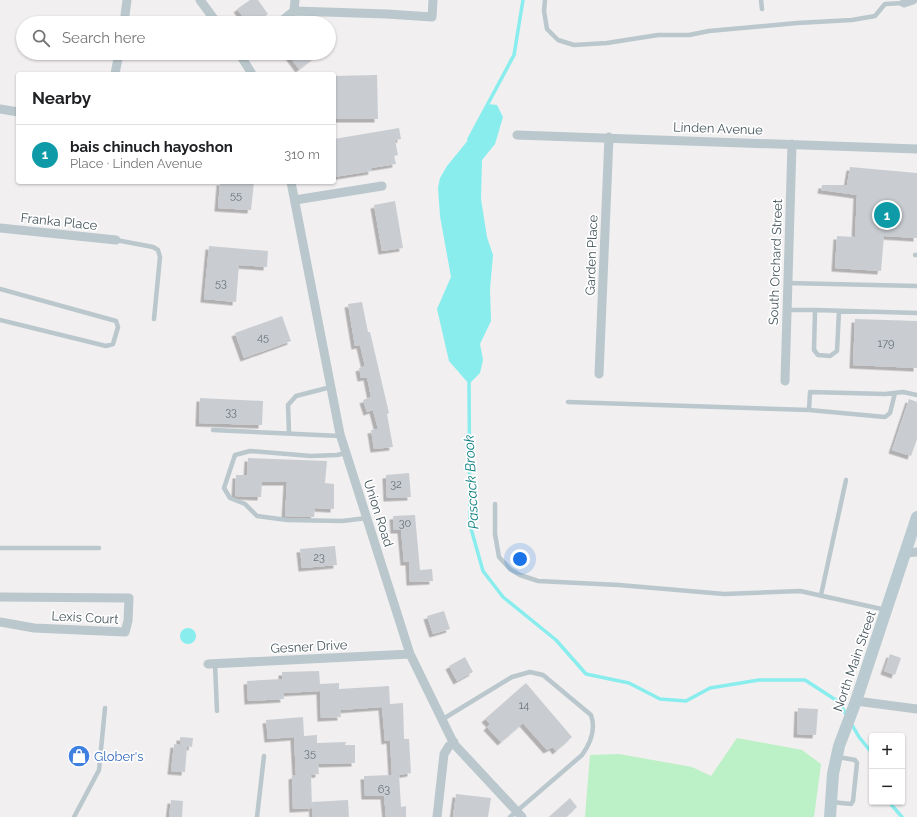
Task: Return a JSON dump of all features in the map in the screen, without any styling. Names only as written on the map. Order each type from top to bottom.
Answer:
[{"type":"main road","name":"North Main Street","points":[[830,817],[833,774],[837,756],[886,610],[911,552],[917,517]]},
{"type":"street","points":[[125,16],[127,0]]},
{"type":"street","points":[[294,11],[295,0]]},
{"type":"street","points":[[288,16],[294,11],[432,17],[433,0]]},
{"type":"street","points":[[904,3],[913,0]]},
{"type":"street","points":[[205,2],[213,16]]},
{"type":"street","points":[[115,72],[118,60]]},
{"type":"street","points":[[243,60],[251,72]]},
{"type":"street","points":[[0,109],[16,112]]},
{"type":"street","name":"Linden Avenue","points":[[517,135],[609,137],[917,149]]},
{"type":"street","name":"Garden Place","points":[[599,374],[609,137]]},
{"type":"street","name":"South Orchard Street","points":[[785,381],[792,144]]},
{"type":"street","name":"Union Road","points":[[291,184],[340,436],[410,654],[454,742],[516,815]]},
{"type":"street","points":[[295,200],[382,186]]},
{"type":"street","name":"Franka Place","points":[[0,228],[116,240]]},
{"type":"street","name":"Lexis Court","points":[[0,597],[129,598],[126,632],[34,628],[0,622]]},
{"type":"street","name":"Gesner Drive","points":[[212,664],[410,654]]},
{"type":"street","points":[[854,706],[917,709]]},
{"type":"street","points":[[437,817],[444,754],[449,746],[454,742]]},
{"type":"lane","points":[[545,0],[544,11],[547,29],[558,40],[574,45],[607,43],[658,35],[689,35],[709,31],[797,23],[852,20],[875,16],[885,4],[904,3]]},
{"type":"lane","points":[[761,0],[762,9]]},
{"type":"lane","points":[[116,240],[153,247],[158,250],[160,257],[154,319]]},
{"type":"lane","points":[[788,284],[917,286]]},
{"type":"lane","points":[[0,289],[116,321],[118,326],[113,344],[106,346],[0,320]]},
{"type":"lane","points":[[787,310],[917,313]]},
{"type":"lane","points":[[815,310],[814,350],[818,355],[830,356],[837,351],[839,310]]},
{"type":"lane","points":[[289,432],[288,405],[296,396],[331,387]]},
{"type":"lane","points":[[809,410],[810,392],[885,394],[903,392],[917,395]]},
{"type":"lane","points":[[568,402],[809,410],[885,417],[890,413],[895,393]]},
{"type":"lane","points":[[213,430],[289,432],[340,436]]},
{"type":"lane","points":[[346,453],[337,455],[311,456],[250,451],[235,455],[224,488],[230,498],[245,504],[257,516],[287,520],[342,521],[367,518]]},
{"type":"lane","points":[[821,595],[846,480]]},
{"type":"lane","points":[[495,504],[495,534],[499,557],[510,569],[520,575],[538,581],[619,585],[724,594],[800,591],[886,610]]},
{"type":"lane","points":[[0,548],[99,548]]},
{"type":"lane","points":[[212,664],[217,711]]},
{"type":"lane","points":[[442,719],[512,677],[530,672],[543,675],[591,715],[593,722],[588,747],[582,755],[516,815]]},
{"type":"lane","points":[[74,817],[99,770],[105,708]]},
{"type":"lane","points":[[257,817],[264,756]]},
{"type":"lane","points":[[831,802],[851,804],[853,801],[857,763],[855,760],[837,756]]},
{"type":"green space","points":[[737,738],[802,750],[821,764],[814,817],[585,817],[590,755],[619,754],[692,767],[711,776]]},
{"type":"water","points":[[488,104],[497,105],[503,117],[495,144],[482,160],[481,199],[487,237],[493,255],[490,289],[491,321],[480,344],[483,360],[480,373],[469,384],[449,361],[437,309],[451,277],[440,216],[438,188],[440,178],[447,166],[469,139]]},
{"type":"water","points":[[188,628],[195,633],[196,636],[191,643],[188,644],[181,639],[180,636],[185,629]]},
{"type":"building","points":[[250,0],[258,0],[268,14],[265,16],[242,16],[237,9]]},
{"type":"building","points":[[292,60],[311,60],[299,69]]},
{"type":"building","points":[[377,75],[378,119],[336,119],[336,76]]},
{"type":"building","points":[[399,128],[401,139],[395,140],[398,155],[394,156],[396,164],[371,168],[372,171],[336,177],[336,139]]},
{"type":"building","points":[[850,167],[917,173],[917,238],[884,236],[881,271],[835,268],[837,236],[855,237],[857,195],[821,190],[822,185],[847,185]]},
{"type":"building","points":[[220,184],[254,184],[251,210],[218,208]]},
{"type":"building","points":[[395,201],[403,248],[382,251],[374,205]]},
{"type":"building","points":[[209,246],[268,251],[267,267],[239,265],[236,302],[204,299]]},
{"type":"building","points":[[362,302],[368,332],[370,332],[389,413],[387,414],[393,447],[374,449],[371,430],[378,429],[373,410],[367,412],[363,400],[371,397],[367,377],[361,378],[359,368],[365,366],[360,345],[355,346],[348,304]]},
{"type":"building","points":[[282,316],[291,341],[244,358],[235,333]]},
{"type":"building","points":[[855,319],[917,321],[917,368],[853,365]]},
{"type":"building","points":[[200,398],[263,401],[262,425],[199,423]]},
{"type":"building","points":[[909,399],[917,402],[917,439],[911,456],[892,450]]},
{"type":"building","points":[[248,458],[327,461],[325,483],[334,484],[334,509],[315,508],[314,517],[285,516],[287,482],[262,482],[261,497],[235,496],[236,475],[247,475]]},
{"type":"building","points":[[409,473],[411,497],[387,498],[386,475]]},
{"type":"building","points":[[415,515],[420,570],[432,569],[433,581],[410,582],[409,562],[404,562],[401,530],[394,530],[393,516]]},
{"type":"building","points":[[335,546],[337,565],[302,568],[300,549]]},
{"type":"building","points":[[444,611],[450,629],[433,634],[427,616]]},
{"type":"building","points":[[890,654],[901,658],[895,675],[884,671]]},
{"type":"building","points":[[465,657],[473,672],[457,681],[449,666]]},
{"type":"building","points":[[319,671],[320,684],[339,683],[339,689],[389,686],[390,704],[403,703],[404,739],[409,739],[411,773],[399,775],[401,807],[406,806],[406,817],[386,817],[384,796],[365,796],[364,776],[392,775],[390,740],[385,741],[382,707],[340,710],[341,717],[321,718],[320,691],[283,693],[284,699],[248,701],[247,681],[282,679],[282,672]]},
{"type":"building","points":[[526,683],[572,737],[556,751],[553,747],[547,750],[523,723],[501,742],[487,727],[490,724],[485,719]]},
{"type":"building","points":[[798,708],[818,709],[816,735],[797,734]]},
{"type":"building","points":[[303,717],[304,736],[317,735],[317,743],[346,742],[345,745],[355,745],[355,763],[318,764],[319,774],[311,775],[312,808],[293,809],[292,776],[296,775],[294,737],[268,739],[266,720]]},
{"type":"building","points":[[180,737],[193,738],[192,747],[187,746],[185,772],[171,771],[174,744],[180,745]]},
{"type":"building","points":[[456,794],[491,798],[488,817],[453,817]]},
{"type":"building","points":[[570,798],[577,807],[566,817],[549,817]]},
{"type":"building","points":[[171,800],[183,801],[182,817],[169,817]]},
{"type":"building","points":[[348,800],[349,817],[313,817],[312,802]]},
{"type":"waterway","name":"Pascack Brook","points":[[469,143],[469,139],[514,55],[523,0]]},
{"type":"waterway","name":"Pascack Brook","points":[[469,381],[470,525],[483,571],[503,597],[556,640],[586,674],[629,683],[660,699],[686,701],[710,688],[759,680],[805,680],[839,702],[847,716]]},
{"type":"waterway","name":"Pascack Brook","points":[[851,723],[859,737],[869,749]]},
{"type":"waterway","name":"Pascack Brook","points":[[892,805],[902,817]]},
{"type":"place","name":"bais chinuch hayoshon","points":[[887,215]]},
{"type":"place","name":"Glober's","points":[[79,756]]}]
